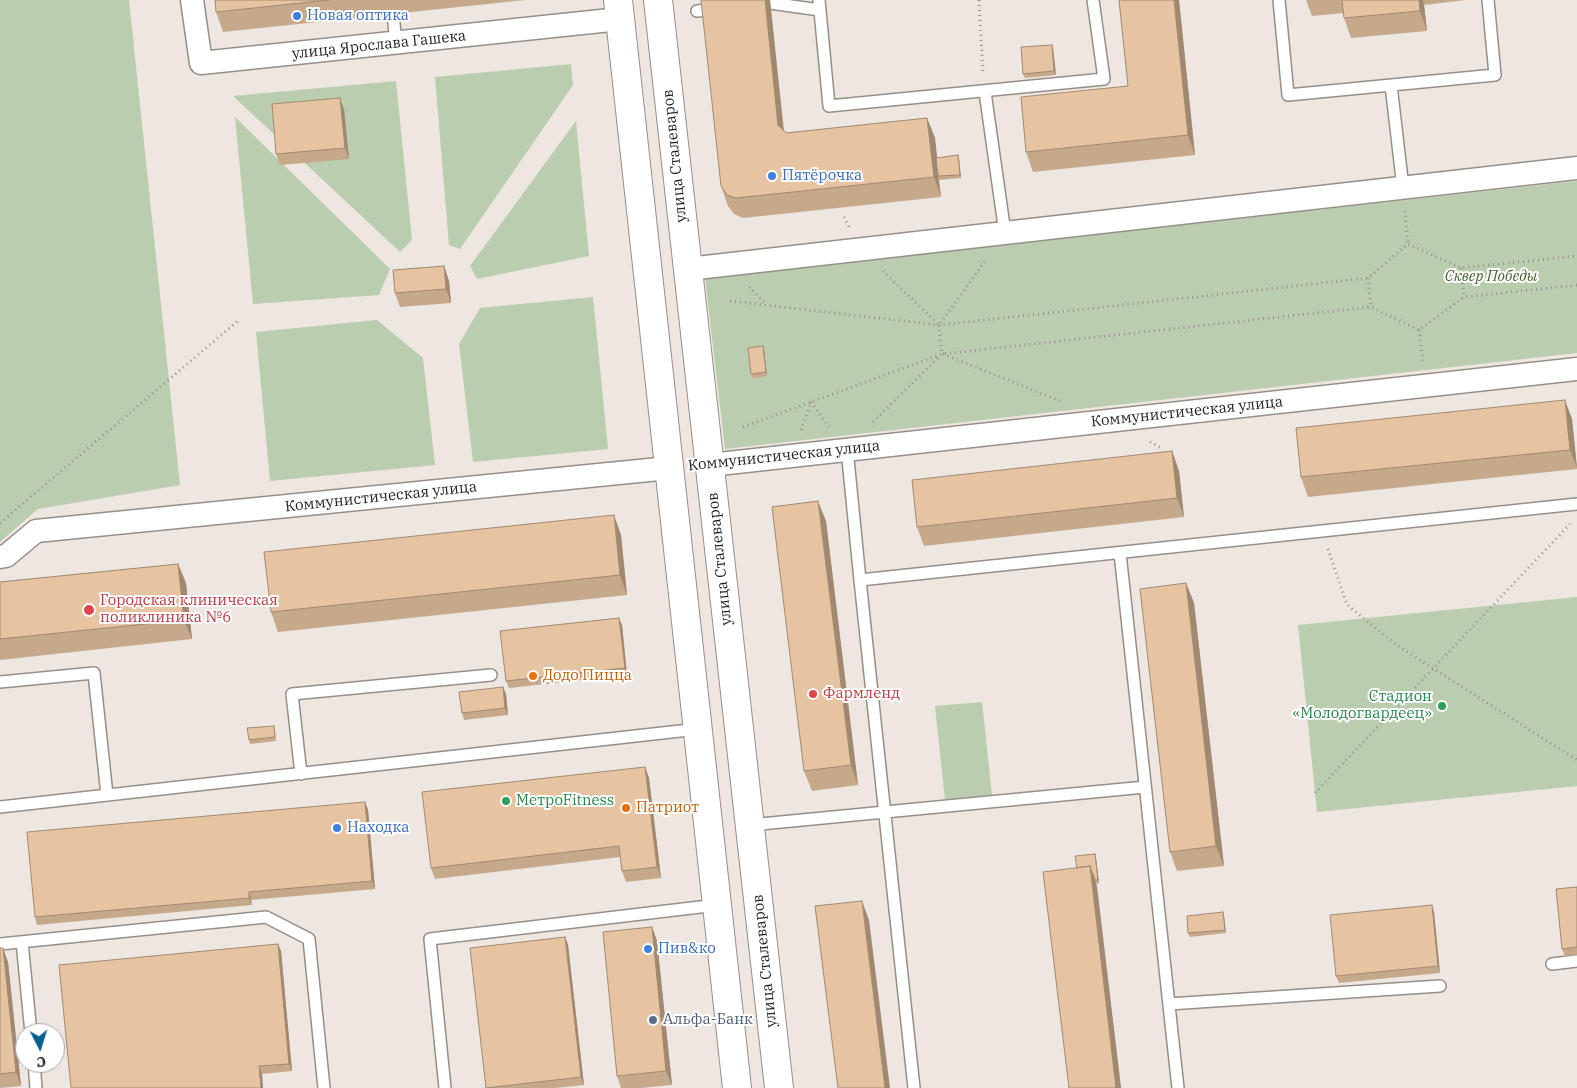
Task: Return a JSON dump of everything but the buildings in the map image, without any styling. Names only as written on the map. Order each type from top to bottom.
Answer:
[{"type":"main road","name":"улица Сталеваров","points":[[658,0],[778,1088]]},
{"type":"main road","points":[[619,10],[737,1088]]},
{"type":"main road","name":"Коммунистическая улица","points":[[669,468],[710,465]]},
{"type":"street","name":"улица Ярослава Гашека","points":[[192,0],[201,63],[396,43],[619,10]]},
{"type":"street","points":[[688,269],[1577,168]]},
{"type":"street","name":"Коммунистическая улица","points":[[710,465],[1577,369]]},
{"type":"street","name":"Коммунистическая улица","points":[[0,557],[6,556],[36,531],[669,468]]},
{"type":"lane","points":[[770,3],[819,5],[829,106],[1104,79],[1093,0]]},
{"type":"lane","points":[[1279,0],[1288,95],[1495,75],[1488,0]]},
{"type":"lane","points":[[393,14],[396,43]]},
{"type":"lane","points":[[1391,85],[1403,188]]},
{"type":"lane","points":[[985,92],[1005,233]]},
{"type":"lane","points":[[847,449],[914,1088]]},
{"type":"lane","points":[[860,580],[1577,504]]},
{"type":"lane","points":[[1120,553],[1178,1088]]},
{"type":"lane","points":[[0,682],[94,673],[107,795]]},
{"type":"lane","points":[[301,774],[292,694],[491,675]]},
{"type":"lane","points":[[0,807],[698,729]]},
{"type":"lane","points":[[750,825],[1145,786]]},
{"type":"lane","points":[[445,1088],[430,938],[717,905]]},
{"type":"lane","points":[[0,944],[266,917],[309,939],[324,1088]]},
{"type":"lane","points":[[22,942],[30,1023]]},
{"type":"lane","points":[[1552,964],[1577,960]]},
{"type":"lane","points":[[1168,1004],[1440,986]]},
{"type":"lane","points":[[35,1073],[36,1088]]},
{"type":"path","points":[[979,0],[985,92]]},
{"type":"path","points":[[1403,188],[1408,244]]},
{"type":"path","points":[[939,325],[1005,233]]},
{"type":"path","points":[[1408,244],[1461,268],[1577,256]]},
{"type":"path","points":[[730,301],[939,325],[1368,278],[1408,244]]},
{"type":"path","points":[[860,250],[939,325],[942,354]]},
{"type":"path","points":[[1461,268],[1464,297]]},
{"type":"path","points":[[1368,278],[1371,307]]},
{"type":"path","points":[[743,427],[942,354],[1371,307],[1418,330],[1464,297],[1577,285]]},
{"type":"path","points":[[0,523],[239,320]]},
{"type":"path","points":[[942,354],[1062,402]]},
{"type":"path","points":[[847,449],[942,354]]},
{"type":"path","points":[[1315,793],[1570,524]]},
{"type":"path","points":[[1323,531],[1347,605],[1398,646],[1577,760]]},
{"type":"green space","points":[[0,0],[129,0],[180,485],[38,509],[0,542]]},
{"type":"green space","points":[[571,64],[573,85],[460,249],[449,245],[435,77]]},
{"type":"green space","points":[[396,81],[412,240],[400,252],[233,96]]},
{"type":"green space","points":[[235,117],[390,269],[379,295],[253,304]]},
{"type":"green space","points":[[576,121],[589,256],[477,279],[470,266]]},
{"type":"green space","name":"Сквер Победы","points":[[1577,181],[1577,353],[725,449],[705,278]]},
{"type":"green space","points":[[593,297],[608,449],[473,462],[459,344],[480,308]]},
{"type":"green space","points":[[377,320],[423,358],[435,465],[270,481],[256,332]]},
{"type":"green space","name":"Стадион «Молодогвардеец»","points":[[1577,597],[1577,786],[1317,812],[1298,625]]},
{"type":"green space","points":[[982,702],[992,795],[945,800],[935,706]]},
{"type":"place","name":"Новая оптика","points":[[297,16]]},
{"type":"place","name":"Пятёрочка","points":[[772,176]]},
{"type":"place","name":"Городская клиническая поликлиника №6","points":[[89,610]]},
{"type":"place","name":"Додо Пицца","points":[[533,676]]},
{"type":"place","name":"Фармленд","points":[[813,694]]},
{"type":"place","name":"Стадион «Молодогвардеец»","points":[[1442,706]]},
{"type":"place","name":"МетроFitness","points":[[506,801]]},
{"type":"place","name":"Патриот","points":[[626,808]]},
{"type":"place","name":"Находка","points":[[337,828]]},
{"type":"place","name":"Пив&ко","points":[[648,949]]},
{"type":"place","name":"Альфа-Банк","points":[[653,1020]]}]
